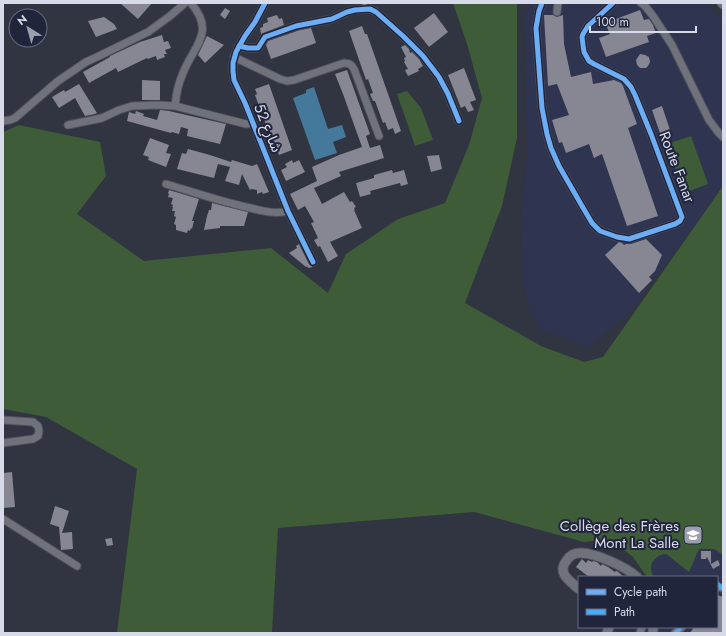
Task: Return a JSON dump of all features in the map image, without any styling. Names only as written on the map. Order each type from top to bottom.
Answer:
[{"type":"street","points":[[3,121],[15,118],[58,81],[86,62],[148,32],[185,3]]},
{"type":"street","points":[[175,106],[176,94],[183,73],[197,48],[203,30],[203,23],[200,16],[191,3]]},
{"type":"street","name":"شارع 52","points":[[265,3],[255,22],[239,46],[234,57],[232,71],[234,80],[288,211],[313,262]]},
{"type":"street","name":"Route Fanar","points":[[542,3],[536,28],[542,108],[551,148],[559,166],[592,223],[600,231],[617,237],[629,239],[674,224],[680,221],[682,217],[651,134],[631,88],[624,79],[594,64],[584,52],[582,45],[583,34],[588,26],[613,3]]},
{"type":"street","points":[[557,12],[558,3]]},
{"type":"street","points":[[641,3],[645,6],[672,45],[709,120],[723,137]]},
{"type":"street","points":[[239,46],[258,48],[266,37],[296,26],[332,19],[364,6],[376,12],[423,56],[439,77],[459,121]]},
{"type":"street","points":[[234,57],[287,81],[294,80],[344,62],[351,64],[379,136]]},
{"type":"street","points":[[68,125],[102,118],[132,106],[175,106],[246,124],[253,123]]},
{"type":"street","points":[[166,184],[227,203],[263,211],[277,213],[288,211]]},
{"type":"street","points":[[3,420],[33,422],[38,426],[39,431],[38,436],[32,440],[3,443]]},
{"type":"street","points":[[3,519],[77,566]]},
{"type":"street","points":[[578,588],[563,572],[563,567],[567,560],[573,555],[577,554],[582,553],[596,556],[620,565],[636,576]]},
{"type":"shaded area","points":[[529,3],[705,3],[723,23],[723,184],[642,295],[637,305],[588,347],[540,329],[530,308],[523,285],[521,219],[527,155],[524,19]]},
{"type":"shaded area","points":[[314,87],[328,129],[342,125],[346,137],[333,142],[337,153],[315,160],[293,98],[306,93],[306,90]]},
{"type":"shaded area","name":"Collège des Frères Mont La Salle","points":[[723,435],[723,633],[659,633],[658,628],[718,628],[718,576],[646,576],[633,557]]},
{"type":"green space","points":[[453,3],[517,3],[517,138],[502,206],[465,303],[541,346],[584,362],[603,357],[723,186],[723,555],[714,549],[699,549],[689,572],[666,554],[661,555],[655,559],[652,564],[651,568],[653,576],[646,576],[633,557],[610,539],[584,542],[474,512],[278,528],[272,633],[117,633],[137,469],[46,417],[3,409],[3,132],[19,125],[100,142],[106,176],[77,214],[144,261],[271,248],[328,293],[346,254],[398,219],[445,203],[469,145],[482,98],[467,44]]},
{"type":"green space","points":[[407,91],[421,108],[433,140],[415,146],[397,94]]},
{"type":"green space","points":[[691,136],[708,184],[684,193],[667,144]]},
{"type":"building","points":[[120,3],[152,3],[138,19]]},
{"type":"building","points":[[225,8],[230,11],[225,19],[220,15]]},
{"type":"building","points":[[640,10],[644,20],[649,19],[656,33],[647,36],[649,42],[606,57],[599,38],[610,34],[605,23]]},
{"type":"building","points":[[434,13],[448,32],[429,47],[414,28]]},
{"type":"building","points":[[277,15],[279,19],[282,18],[284,25],[261,34],[260,28],[263,27],[263,24],[268,22],[267,18]]},
{"type":"building","points":[[544,15],[553,15],[557,17],[563,15],[564,44],[571,77],[591,72],[593,84],[614,80],[621,83],[623,86],[637,124],[628,128],[658,216],[627,226],[602,154],[594,158],[589,144],[566,153],[562,142],[559,143],[552,120],[569,115],[557,84],[548,86]]},
{"type":"building","points":[[104,17],[114,24],[117,29],[96,37],[88,21]]},
{"type":"building","points":[[362,26],[365,34],[367,34],[401,131],[395,134],[393,128],[388,130],[385,122],[383,123],[375,101],[373,101],[370,94],[373,93],[368,79],[366,80],[349,31]]},
{"type":"building","points":[[311,28],[316,43],[271,59],[266,45],[268,41],[300,30]]},
{"type":"building","points":[[162,35],[164,42],[168,41],[171,48],[165,50],[167,54],[164,54],[165,57],[157,60],[156,56],[147,58],[118,72],[116,68],[89,83],[83,72],[110,56],[140,42]]},
{"type":"building","points":[[207,36],[224,45],[205,63],[198,55]]},
{"type":"building","points":[[405,45],[409,49],[410,53],[412,52],[419,59],[423,66],[418,69],[419,71],[408,76],[405,70],[408,69],[404,62],[404,58],[406,57],[401,47]]},
{"type":"building","points":[[640,54],[649,57],[650,62],[646,68],[640,68],[637,65],[636,60]]},
{"type":"building","points":[[464,68],[476,100],[470,102],[474,110],[468,112],[465,106],[461,108],[448,75]]},
{"type":"building","points":[[347,70],[370,134],[366,136],[370,148],[380,145],[384,158],[339,172],[341,176],[314,188],[322,204],[344,192],[350,202],[352,201],[356,207],[354,210],[362,228],[330,242],[338,256],[328,262],[320,246],[318,247],[314,240],[318,238],[311,223],[314,222],[305,206],[298,210],[290,194],[317,181],[312,167],[362,147],[335,74]]},
{"type":"building","points":[[142,80],[160,81],[160,100],[142,100]]},
{"type":"building","points":[[79,84],[97,113],[85,116],[75,98],[59,108],[52,97]]},
{"type":"building","points":[[269,84],[292,150],[279,155],[255,95],[257,94],[255,89]]},
{"type":"building","points":[[662,106],[672,136],[662,139],[652,110]]},
{"type":"building","points":[[160,110],[226,124],[220,144],[187,136],[188,129],[181,127],[179,134],[127,121],[129,112],[135,114],[136,111],[144,114],[143,116],[157,120]]},
{"type":"building","points":[[150,138],[169,145],[166,153],[171,154],[166,167],[148,160],[149,157],[143,155]]},
{"type":"building","points":[[188,149],[231,162],[232,160],[252,166],[257,164],[269,192],[257,194],[257,190],[250,190],[242,174],[239,185],[225,181],[230,167],[218,164],[214,178],[177,169],[182,153],[186,154]]},
{"type":"building","points":[[439,155],[442,169],[431,172],[427,156]]},
{"type":"building","points":[[292,160],[293,163],[299,160],[305,172],[286,181],[281,170],[287,167],[285,164]]},
{"type":"building","points":[[392,170],[393,173],[404,170],[408,184],[401,186],[400,183],[370,191],[371,194],[360,197],[356,183],[374,178],[374,175]]},
{"type":"building","points":[[169,190],[199,199],[192,221],[194,221],[192,229],[191,228],[190,231],[188,230],[187,233],[176,230],[176,225],[174,224],[176,217],[174,216],[175,211],[172,211],[173,205],[171,204],[173,198],[168,197]]},
{"type":"building","points":[[212,203],[248,212],[244,226],[220,226],[220,228],[204,230]]},
{"type":"building","points":[[646,239],[662,255],[655,271],[649,277],[652,280],[639,293],[605,255],[619,242],[624,245]]},
{"type":"building","points":[[299,244],[309,264],[313,267],[306,267],[289,253],[297,248],[296,246]]},
{"type":"building","points":[[12,472],[15,507],[3,508],[3,473]]},
{"type":"building","points":[[55,506],[69,511],[62,533],[72,532],[73,549],[61,550],[59,527],[50,524]]},
{"type":"building","points":[[112,538],[113,545],[107,546],[105,539]]},
{"type":"building","points":[[701,551],[711,551],[711,564],[718,560],[720,565],[713,569],[707,557],[706,559],[701,559]]},
{"type":"building","points":[[582,559],[586,563],[588,560],[597,562],[601,566],[602,564],[615,572],[617,571],[623,576],[588,576],[576,567]]},
{"type":"building","points":[[718,595],[723,597],[723,633],[690,633],[693,628],[718,628]]},
{"type":"marked path","points":[[718,584],[723,592]]},
{"type":"marked path","points":[[675,633],[681,628]]},
{"type":"cycle path","points":[[265,3],[236,52],[233,63],[234,80],[245,103],[288,211],[313,262]]},
{"type":"cycle path","points":[[542,3],[536,28],[542,108],[551,148],[559,166],[592,223],[600,231],[617,237],[629,239],[675,224],[680,221],[682,217],[651,134],[631,87],[624,79],[589,61],[584,52],[583,34],[588,26],[613,3]]},
{"type":"cycle path","points":[[239,46],[258,48],[265,37],[296,26],[332,19],[355,10],[370,9],[376,12],[423,56],[439,77],[459,121]]},
{"type":"place","name":"Collège des Frères Mont La Salle","points":[[693,535]]}]
